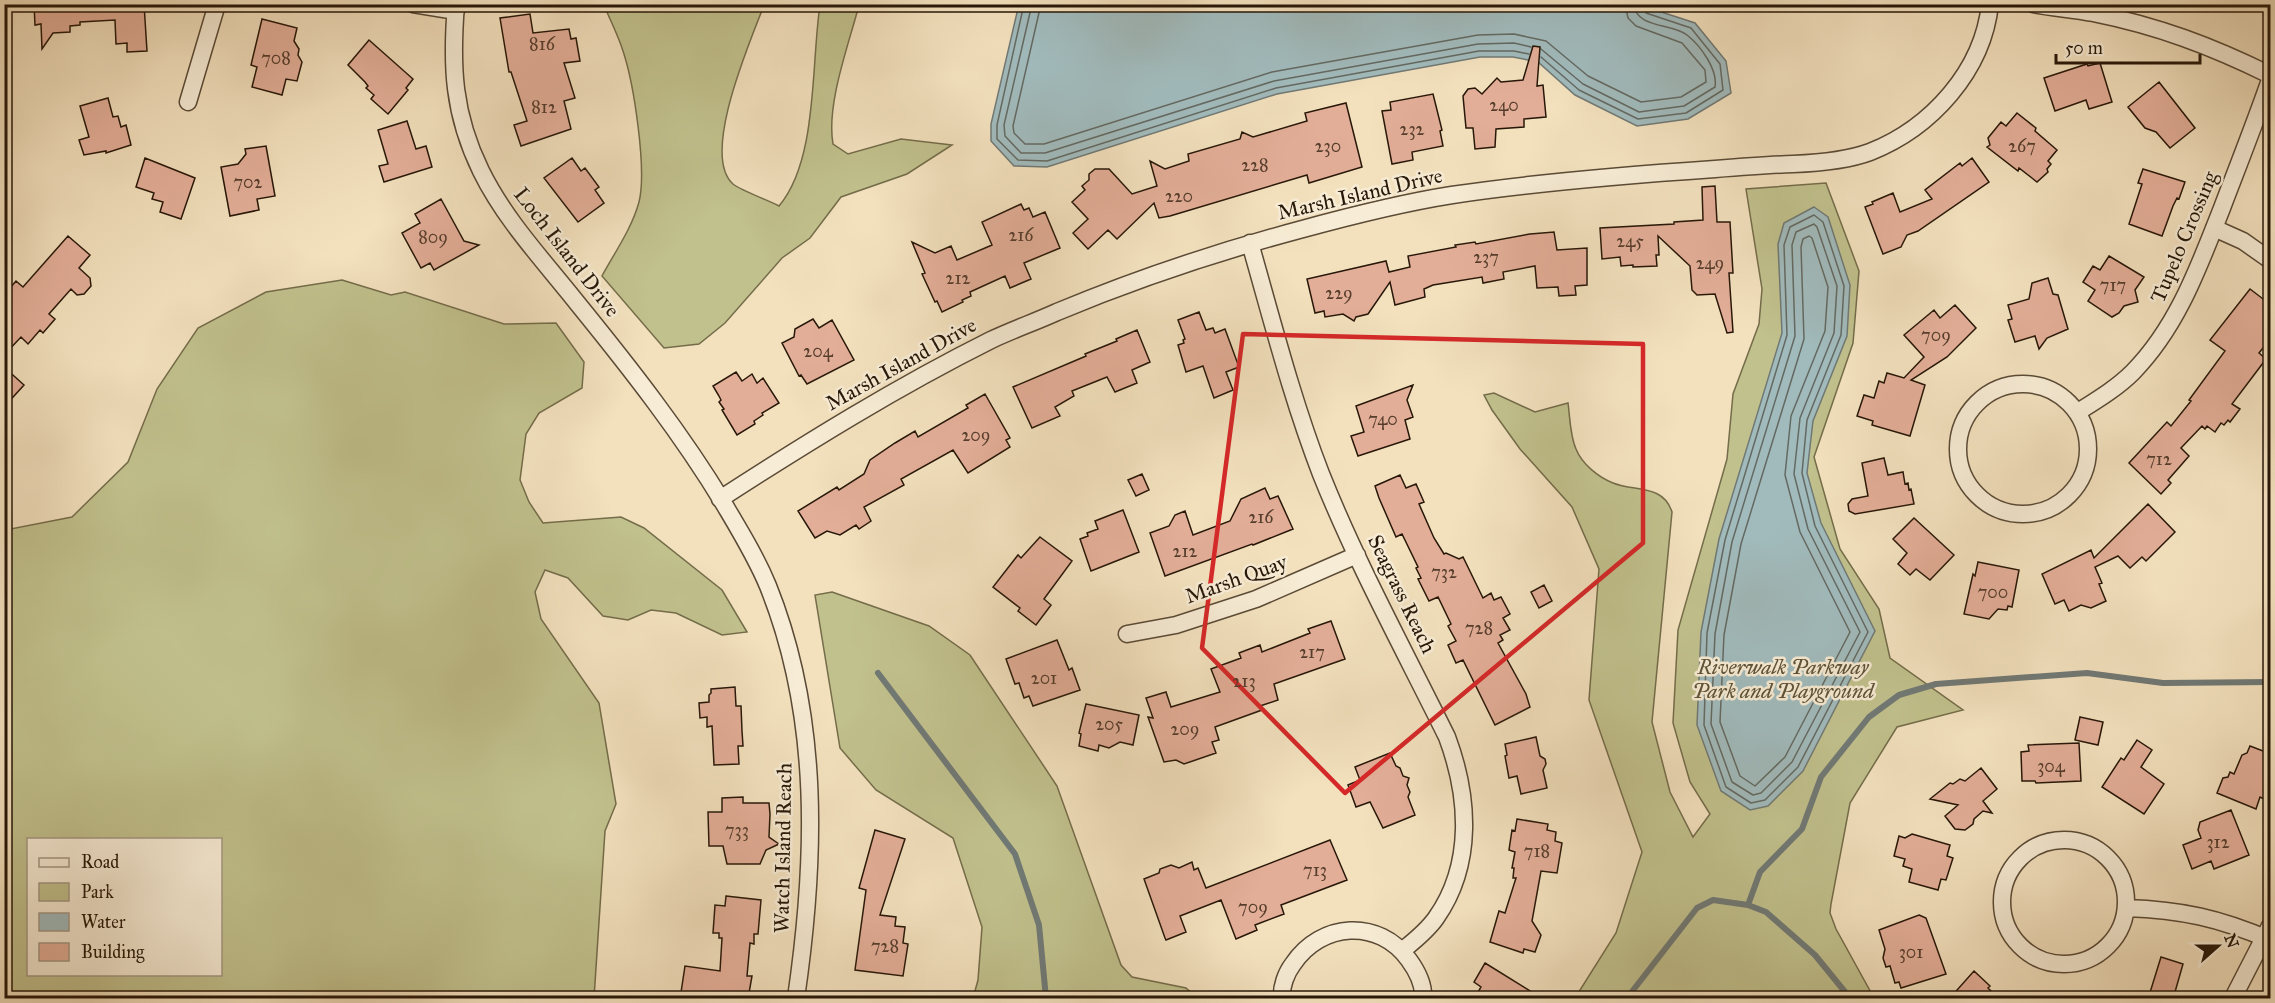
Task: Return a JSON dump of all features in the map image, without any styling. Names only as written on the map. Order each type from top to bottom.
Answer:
[{"type":"street","points":[[188,102],[217,4]]},
{"type":"street","points":[[413,4],[456,8]]},
{"type":"street","name":"Marsh Island Drive","points":[[720,498],[801,446],[891,394],[994,339],[1148,277],[1250,243],[1356,214],[1448,196],[1577,178],[1811,163],[1868,153],[1917,127],[1932,115],[1949,96],[1977,51],[1990,4]]},
{"type":"street","points":[[2033,4],[2090,12],[2174,33],[2218,49],[2271,75]]},
{"type":"street","name":"Loch Island Drive","points":[[456,8],[453,71],[460,113],[473,151],[489,186],[516,228],[656,401],[720,498]]},
{"type":"street","name":"Tupelo Crossing","points":[[2078,412],[2111,391],[2133,372],[2161,337],[2188,293],[2271,80]]},
{"type":"street","points":[[2214,228],[2243,241],[2271,260]]},
{"type":"street","name":"Seagrass Reach","points":[[1250,243],[1299,409],[1321,473],[1357,555],[1448,737],[1458,764],[1464,793],[1465,822],[1462,854],[1448,898],[1435,919],[1423,933],[1402,950]]},
{"type":"street","points":[[2023,382],[2054,390],[2078,412],[2088,442],[2085,473],[2066,499],[2038,514],[2006,513],[1978,498],[1960,472],[1957,440],[1968,410],[1992,389],[2023,382]]},
{"type":"street","name":"Watch Island Reach","points":[[720,498],[748,544],[768,586],[794,665],[804,724],[811,802],[810,859],[805,938],[796,999]]},
{"type":"street","name":"Marsh Quay","points":[[1127,634],[1176,625],[1256,598],[1357,555]]},
{"type":"street","points":[[2063,839],[2089,844],[2110,860],[2123,882],[2126,908],[2118,933],[2101,952],[2077,963],[2051,963],[2028,953],[2010,933],[2002,909],[2004,883],[2017,860],[2038,845],[2063,839]]},
{"type":"street","points":[[2126,908],[2188,913],[2268,934],[2233,999]]},
{"type":"street","points":[[1282,999],[1288,971],[1300,952],[1318,938],[1340,931],[1362,930],[1384,937],[1402,950],[1417,970],[1423,999]]},
{"type":"highlighted area","points":[[1243,334],[1643,344],[1643,543],[1345,793],[1202,648]]},
{"type":"green space","points":[[604,5],[764,5],[731,97],[722,149],[724,169],[733,184],[779,206],[792,187],[807,138],[820,5],[859,5],[836,93],[832,128],[833,144],[848,154],[901,139],[952,145],[907,174],[841,197],[810,238],[782,258],[725,323],[699,344],[664,348],[602,276],[628,231],[636,212],[641,188],[640,149],[635,105],[623,51]]},
{"type":"green space","name":"Riverwalk Parkway Park and Playground","points":[[1826,183],[1859,271],[1853,343],[1814,457],[1840,549],[1879,609],[1890,658],[1963,710],[1897,727],[1850,803],[1830,913],[1836,929],[1874,998],[1575,998],[1616,933],[1642,852],[1589,700],[1599,569],[1572,507],[1520,449],[1484,395],[1494,393],[1535,412],[1568,403],[1574,444],[1586,465],[1596,474],[1613,483],[1647,490],[1662,497],[1668,503],[1672,512],[1652,722],[1670,792],[1693,837],[1710,814],[1690,782],[1673,723],[1678,630],[1727,459],[1733,394],[1759,324],[1762,289],[1746,189]]},
{"type":"green space","points":[[342,280],[391,295],[405,292],[504,324],[556,323],[584,362],[582,388],[539,413],[526,434],[520,480],[529,502],[543,523],[621,517],[644,528],[722,590],[747,632],[722,635],[676,613],[651,610],[628,620],[603,616],[568,578],[545,570],[535,592],[541,619],[599,703],[616,804],[605,831],[594,998],[5,998],[5,530],[72,517],[128,462],[157,389],[198,328],[266,292]]},
{"type":"green space","points":[[832,592],[929,626],[970,655],[1057,786],[1121,965],[1132,977],[1186,988],[1197,998],[973,998],[978,980],[982,927],[953,838],[876,790],[840,748],[815,595]]},
{"type":"water","points":[[1019,4],[1640,5],[1695,23],[1726,61],[1731,93],[1688,119],[1637,126],[1575,95],[1538,62],[1513,57],[1480,57],[1277,94],[1047,167],[1014,166],[991,141],[991,124]]},
{"type":"water","points":[[1814,207],[1828,217],[1850,285],[1847,336],[1813,421],[1807,473],[1821,523],[1875,631],[1803,771],[1768,806],[1750,810],[1721,791],[1697,725],[1701,632],[1719,539],[1782,333],[1778,244],[1784,223]]},
{"type":"building","points":[[34,4],[144,4],[147,51],[127,52],[127,43],[116,44],[115,20],[80,22],[80,25],[70,26],[70,32],[53,33],[42,49],[41,24],[35,25]]},
{"type":"building","points":[[530,14],[533,33],[569,29],[571,39],[576,38],[580,61],[564,63],[575,98],[564,101],[571,129],[521,146],[514,125],[527,121],[511,72],[509,72],[500,18]]},
{"type":"building","points":[[262,19],[297,28],[294,41],[299,49],[298,55],[302,62],[297,81],[286,79],[282,95],[252,87],[257,67],[251,65]]},
{"type":"building","points":[[369,40],[413,79],[406,88],[408,90],[388,114],[371,99],[374,95],[366,88],[368,86],[348,65]]},
{"type":"building","points":[[1533,46],[1540,47],[1537,86],[1543,85],[1546,117],[1524,119],[1524,127],[1496,129],[1495,147],[1475,149],[1473,128],[1466,128],[1463,96],[1468,89],[1475,88],[1482,94],[1497,78],[1501,82],[1523,80]]},
{"type":"building","points":[[2100,63],[2112,102],[2089,109],[2086,100],[2055,111],[2044,78],[2087,64],[2088,66]]},
{"type":"building","points":[[2159,82],[2195,128],[2170,148],[2156,132],[2145,128],[2128,107]]},
{"type":"building","points":[[1433,94],[1442,130],[1440,131],[1443,146],[1412,152],[1413,160],[1392,164],[1382,111],[1391,110],[1390,102]]},
{"type":"building","points":[[108,98],[113,117],[118,116],[121,127],[126,125],[131,145],[106,153],[106,151],[84,155],[79,140],[89,137],[80,106]]},
{"type":"building","points":[[1346,103],[1362,167],[1309,183],[1307,175],[1159,218],[1154,203],[1117,239],[1108,230],[1088,249],[1073,233],[1088,219],[1072,202],[1085,190],[1082,186],[1089,180],[1089,174],[1095,169],[1109,169],[1132,194],[1157,186],[1150,161],[1165,169],[1189,161],[1188,154],[1240,139],[1242,132],[1253,137],[1307,121],[1305,113]]},
{"type":"building","points":[[2017,113],[2036,128],[2035,131],[2057,150],[2048,161],[2051,164],[2047,169],[2048,172],[2037,182],[2019,168],[2018,171],[1987,147],[1990,145],[1988,138],[2001,122],[2006,126]]},
{"type":"building","points":[[407,121],[416,149],[426,146],[432,167],[384,182],[379,166],[388,164],[378,130]]},
{"type":"building","points":[[266,146],[275,196],[257,199],[259,210],[230,216],[221,167],[238,164],[246,154],[245,149]]},
{"type":"building","points":[[145,158],[195,178],[181,219],[160,212],[163,202],[152,199],[154,193],[136,187]]},
{"type":"building","points":[[572,158],[581,171],[585,168],[599,187],[595,190],[604,203],[578,222],[544,178]]},
{"type":"building","points":[[1972,158],[1989,182],[1918,231],[1907,235],[1901,247],[1883,254],[1865,207],[1893,193],[1900,212],[1932,199],[1925,190],[1960,163],[1962,166]]},
{"type":"building","points":[[2143,169],[2185,182],[2162,236],[2129,224],[2142,184],[2138,183]]},
{"type":"building","points":[[1715,186],[1717,222],[1730,222],[1733,273],[1729,273],[1733,332],[1727,333],[1715,294],[1697,295],[1692,290],[1690,266],[1658,236],[1657,266],[1621,266],[1620,257],[1602,259],[1600,228],[1703,220],[1702,187]]},
{"type":"building","points":[[441,199],[464,241],[479,245],[434,270],[430,263],[421,268],[402,233],[420,223],[415,214]]},
{"type":"building","points":[[1021,204],[1024,210],[1029,208],[1033,217],[1045,212],[1060,248],[1024,263],[1031,279],[1010,288],[1005,276],[970,292],[971,296],[962,300],[963,302],[942,312],[922,274],[925,273],[912,242],[935,253],[951,246],[957,260],[992,245],[982,222]]},
{"type":"building","points":[[1554,232],[1557,250],[1587,248],[1587,285],[1575,286],[1576,295],[1559,296],[1558,287],[1537,288],[1535,266],[1503,272],[1504,279],[1483,283],[1482,277],[1433,285],[1424,289],[1425,297],[1395,305],[1390,282],[1368,314],[1356,317],[1354,321],[1343,314],[1325,317],[1324,311],[1315,313],[1307,279],[1386,261],[1389,272],[1410,267],[1408,256],[1456,247],[1455,245]]},
{"type":"building","points":[[68,236],[90,255],[79,268],[90,278],[91,286],[84,294],[77,295],[71,289],[49,314],[55,319],[43,333],[40,330],[28,344],[21,337],[4,355],[4,295],[16,281],[23,287]]},
{"type":"building","points":[[2109,256],[2144,277],[2135,290],[2138,302],[2124,306],[2112,317],[2088,301],[2095,290],[2083,282],[2093,266],[2100,270]]},
{"type":"building","points":[[2048,278],[2053,294],[2058,295],[2068,329],[2047,338],[2039,349],[2035,336],[2015,342],[2008,320],[2012,319],[2008,305],[2029,299],[2032,283]]},
{"type":"building","points":[[2250,289],[2271,305],[2271,338],[2259,353],[2266,359],[2232,404],[2240,409],[2230,422],[2228,420],[2224,425],[2221,423],[2215,432],[2207,426],[2205,429],[2202,426],[2181,448],[2189,456],[2168,480],[2171,483],[2161,494],[2129,463],[2167,422],[2171,426],[2191,401],[2189,400],[2225,351],[2210,340]]},
{"type":"building","points":[[1955,305],[1976,328],[1947,357],[1911,380],[1925,385],[1910,436],[1872,425],[1873,421],[1857,416],[1864,395],[1874,398],[1879,381],[1884,383],[1887,373],[1904,378],[1924,357],[1904,335],[1934,310],[1940,318]]},
{"type":"building","points":[[1199,312],[1206,330],[1213,328],[1215,333],[1225,329],[1239,367],[1226,372],[1233,390],[1214,398],[1203,366],[1186,372],[1178,345],[1184,343],[1185,339],[1178,320]]},
{"type":"building","points":[[813,319],[819,328],[832,320],[854,360],[807,384],[801,375],[799,376],[782,343],[794,337],[795,329]]},
{"type":"building","points":[[1137,330],[1150,362],[1132,370],[1137,383],[1115,392],[1107,377],[1072,391],[1074,396],[1055,407],[1060,416],[1032,428],[1013,387],[1086,356],[1085,354]]},
{"type":"building","points":[[4,367],[24,385],[4,407]]},
{"type":"building","points":[[736,372],[742,381],[752,374],[757,383],[763,378],[779,403],[762,413],[763,415],[754,421],[755,424],[737,435],[722,410],[724,409],[719,402],[721,400],[713,386]]},
{"type":"building","points":[[1413,385],[1407,400],[1413,417],[1405,420],[1410,439],[1358,456],[1351,436],[1364,432],[1356,406]]},
{"type":"building","points":[[985,394],[1010,438],[1006,440],[1010,447],[968,473],[953,450],[901,479],[904,485],[864,507],[871,521],[859,529],[856,525],[840,535],[827,531],[815,538],[798,511],[837,487],[839,490],[864,474],[870,460],[895,443],[915,431],[918,437],[968,408],[966,405]]},
{"type":"building","points":[[1884,458],[1888,475],[1903,472],[1905,484],[1908,483],[1909,490],[1911,489],[1914,504],[1855,514],[1849,511],[1848,504],[1852,499],[1868,496],[1862,463]]},
{"type":"building","points":[[1142,474],[1149,490],[1136,496],[1128,480]]},
{"type":"building","points":[[1400,475],[1406,488],[1416,484],[1424,502],[1419,504],[1444,554],[1459,559],[1463,557],[1483,598],[1491,593],[1494,600],[1501,597],[1510,614],[1503,618],[1510,630],[1500,635],[1503,640],[1498,643],[1526,694],[1530,707],[1495,725],[1463,660],[1456,663],[1448,645],[1456,641],[1448,626],[1451,624],[1438,597],[1429,601],[1418,579],[1421,578],[1416,568],[1418,567],[1402,534],[1396,537],[1379,498],[1375,486]]},
{"type":"building","points":[[1265,488],[1270,499],[1278,496],[1293,529],[1165,576],[1150,533],[1169,526],[1175,515],[1185,511],[1193,535],[1230,521],[1241,499]]},
{"type":"building","points":[[2148,504],[2175,532],[2146,561],[2142,557],[2130,568],[2118,556],[2095,567],[2106,601],[2091,608],[2081,605],[2069,611],[2064,600],[2055,604],[2042,574],[2091,550],[2094,558]]},
{"type":"building","points":[[1123,510],[1139,552],[1091,571],[1080,539],[1088,536],[1087,533],[1098,529],[1095,521]]},
{"type":"building","points":[[1914,518],[1954,555],[1930,580],[1916,569],[1910,575],[1898,564],[1907,553],[1893,539]]},
{"type":"building","points":[[1040,537],[1072,561],[1044,599],[1051,605],[1036,625],[1018,611],[1020,608],[993,587],[1018,555],[1021,558]]},
{"type":"building","points":[[1978,562],[2019,570],[2012,607],[2008,606],[2007,610],[1998,609],[1989,619],[1964,614]]},
{"type":"building","points":[[1544,585],[1552,601],[1539,608],[1531,592]]},
{"type":"building","points":[[1331,621],[1345,659],[1274,684],[1278,700],[1260,706],[1262,710],[1215,727],[1219,740],[1212,742],[1216,753],[1184,764],[1176,760],[1164,762],[1148,717],[1153,718],[1146,698],[1166,692],[1171,707],[1220,692],[1211,669],[1241,658],[1239,653],[1260,645],[1262,652],[1310,633],[1308,629]]},
{"type":"building","points":[[1057,640],[1069,670],[1072,668],[1080,690],[1033,706],[1029,696],[1024,698],[1019,683],[1015,684],[1006,659]]},
{"type":"building","points":[[735,687],[736,706],[741,706],[743,746],[738,746],[739,764],[714,765],[712,726],[707,727],[707,717],[700,718],[699,703],[709,702],[711,689]]},
{"type":"building","points":[[1086,704],[1139,715],[1133,745],[1120,742],[1109,748],[1099,745],[1098,751],[1079,746],[1081,734],[1079,733]]},
{"type":"building","points":[[2080,717],[2103,722],[2098,745],[2075,740]]},
{"type":"building","points":[[1536,737],[1540,756],[1545,759],[1546,764],[1543,770],[1547,788],[1521,794],[1517,776],[1509,778],[1505,744]]},
{"type":"building","points":[[2137,740],[2152,750],[2141,767],[2164,784],[2144,814],[2102,787],[2121,758],[2124,760]]},
{"type":"building","points":[[2079,743],[2081,781],[2036,783],[2035,781],[2022,781],[2021,752],[2029,751],[2028,745]]},
{"type":"building","points":[[2250,746],[2271,754],[2271,784],[2264,799],[2260,797],[2256,809],[2217,793],[2223,778],[2228,777],[2230,772],[2234,774],[2242,755],[2247,753]]},
{"type":"building","points":[[1390,753],[1403,776],[1409,778],[1408,797],[1415,815],[1383,828],[1370,802],[1356,807],[1348,785],[1360,780],[1355,767]]},
{"type":"building","points":[[1981,768],[1997,789],[1983,801],[1992,813],[1983,811],[1965,830],[1955,829],[1945,816],[1958,805],[1930,799],[1950,783],[1953,784],[1960,779],[1965,781]]},
{"type":"building","points":[[743,797],[743,803],[769,803],[769,837],[779,844],[766,850],[760,864],[727,864],[723,846],[709,846],[708,812],[722,812],[722,798]]},
{"type":"building","points":[[2231,810],[2249,855],[2214,869],[2211,861],[2192,869],[2183,845],[2201,838],[2198,830],[2200,822]]},
{"type":"building","points":[[1517,819],[1548,824],[1547,830],[1556,832],[1555,841],[1562,843],[1557,873],[1541,871],[1532,921],[1541,935],[1535,952],[1524,949],[1523,953],[1490,942],[1499,911],[1505,913],[1516,878],[1513,878],[1514,868],[1512,868],[1515,852],[1509,850],[1512,830],[1515,831]]},
{"type":"building","points":[[875,830],[905,839],[880,915],[896,917],[895,926],[905,927],[903,943],[908,944],[903,976],[855,970],[866,890],[859,888]]},
{"type":"building","points":[[1912,834],[1950,845],[1947,856],[1953,858],[1946,880],[1941,879],[1938,890],[1909,882],[1912,869],[1903,866],[1905,859],[1894,856],[1899,836],[1905,838]]},
{"type":"building","points":[[1330,840],[1347,880],[1281,905],[1284,914],[1255,925],[1257,930],[1236,939],[1221,900],[1180,916],[1186,932],[1166,940],[1144,879],[1159,873],[1160,869],[1171,865],[1179,868],[1192,862],[1194,870],[1198,868],[1206,888]]},
{"type":"building","points":[[726,896],[761,900],[758,934],[754,934],[754,944],[750,943],[747,976],[752,976],[748,999],[680,999],[685,966],[720,971],[722,938],[719,938],[719,933],[713,933],[715,905],[725,906]]},
{"type":"building","points":[[1919,915],[1926,918],[1946,974],[1901,988],[1899,982],[1895,983],[1890,966],[1886,967],[1883,958],[1885,949],[1879,930]]},
{"type":"building","points":[[2161,957],[2183,964],[2173,999],[2148,999]]},
{"type":"building","points":[[1485,963],[1543,999],[1474,999],[1481,987],[1474,982]]},
{"type":"building","points":[[1974,971],[1990,986],[1988,988],[1999,999],[1949,999]]},
{"type":"waterway","points":[[878,673],[1015,854],[1039,925],[1046,998]]},
{"type":"waterway","points":[[1748,905],[1760,872],[1802,829],[1821,777],[1869,717],[1899,695],[1936,684],[2087,673],[2163,683],[2270,682]]},
{"type":"waterway","points":[[1627,998],[1697,908],[1713,900],[1748,905],[1766,912],[1815,955],[1850,998]]}]
